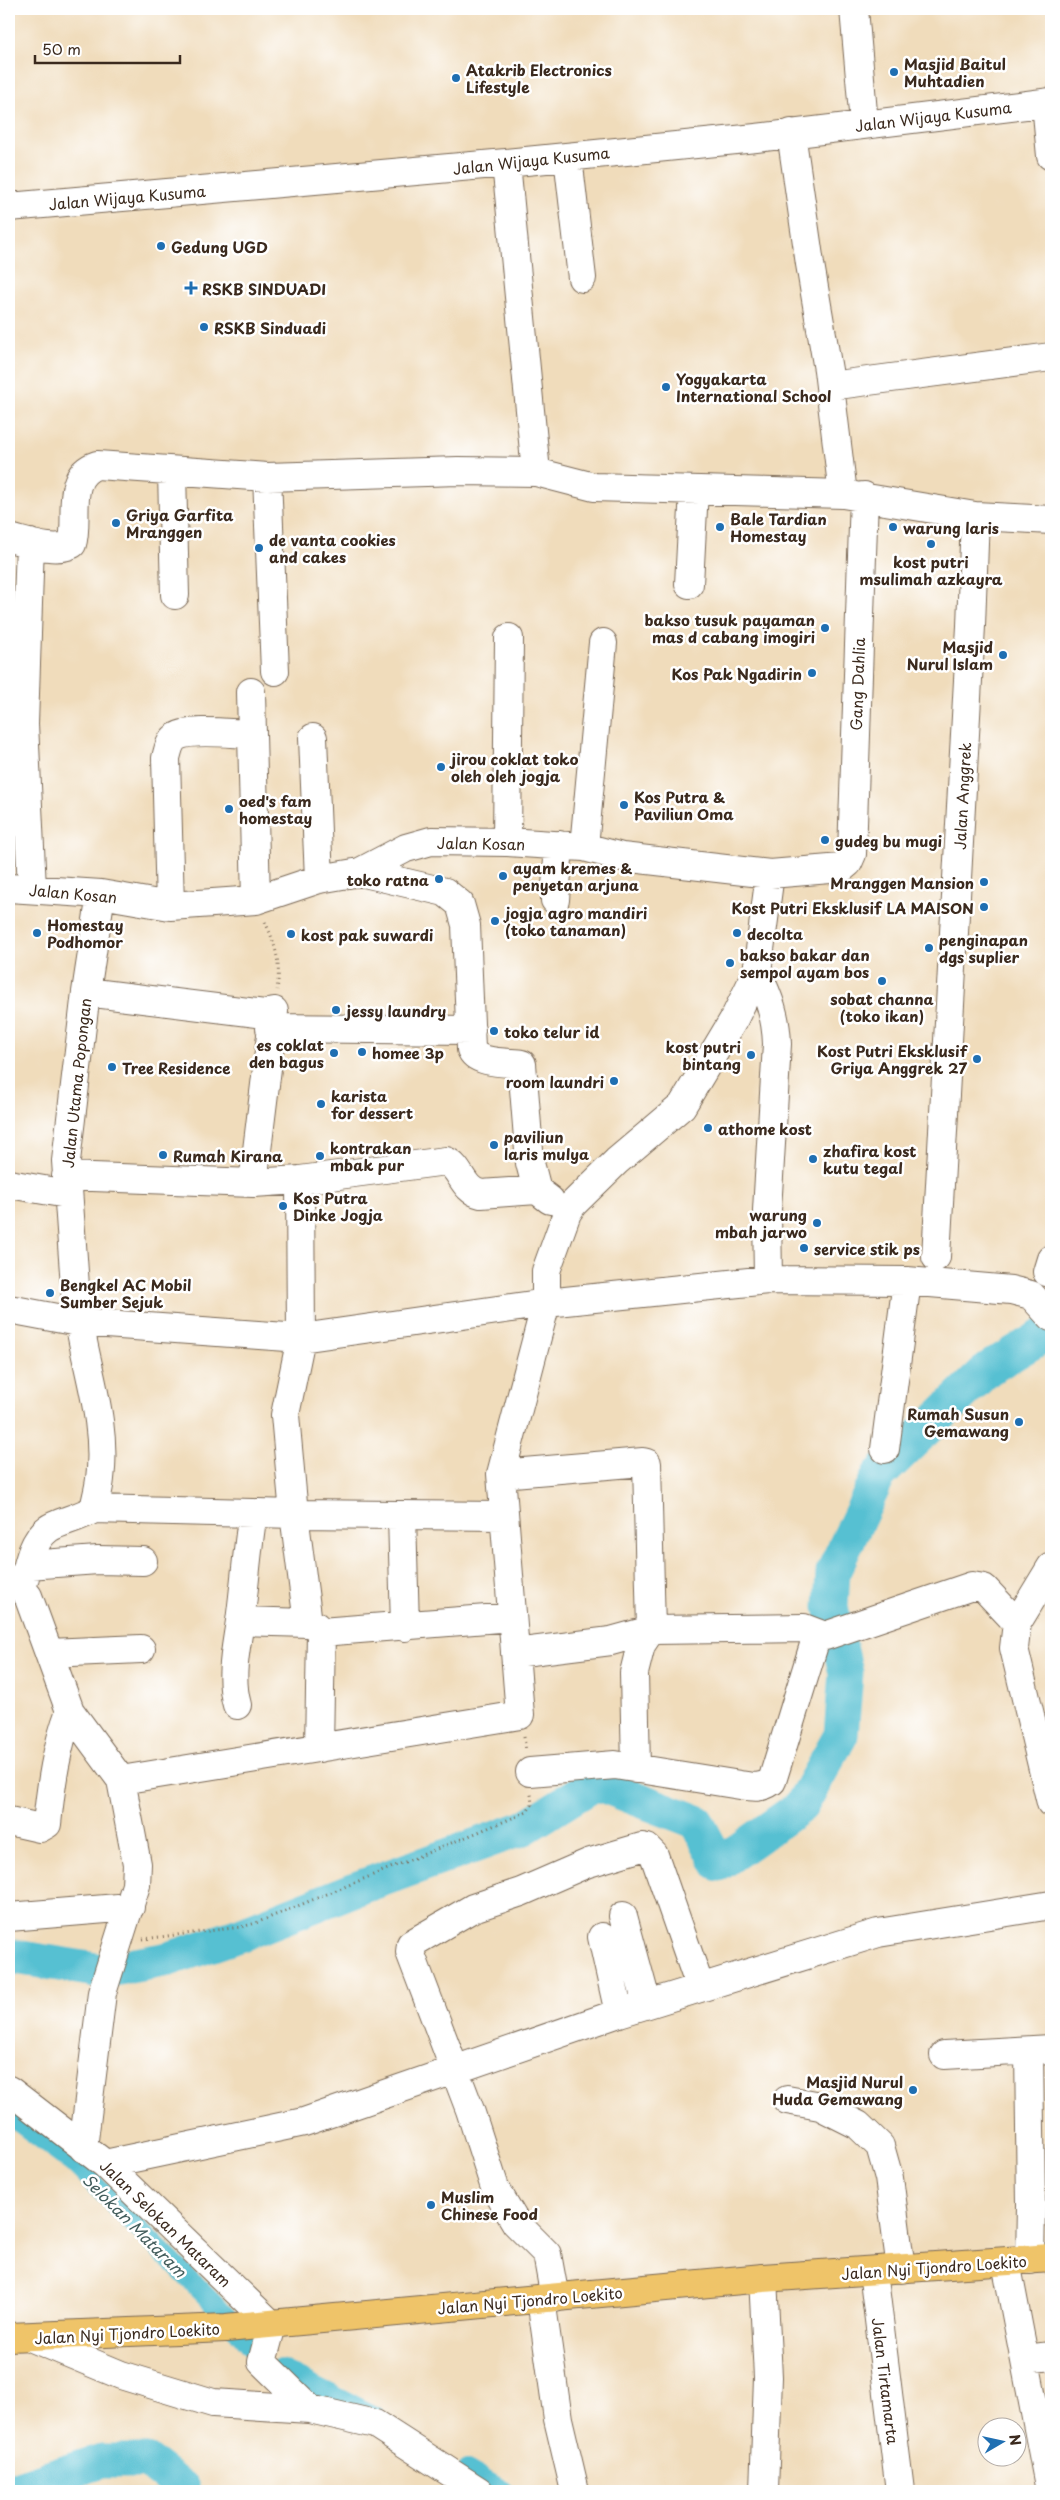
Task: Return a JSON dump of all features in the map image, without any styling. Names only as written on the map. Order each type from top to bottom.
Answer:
[{"type":"main road","name":"Jalan Nyi Tjondro Loekito","points":[[19,2337],[266,2325],[763,2278],[1029,2260]]},
{"type":"street","points":[[854,9],[864,124]]},
{"type":"street","points":[[1048,103],[1051,156]]},
{"type":"street","name":"Jalan Wijaya Kusuma","points":[[9,207],[568,157],[1048,103]]},
{"type":"street","name":"Gang Dahlia","points":[[791,133],[830,386],[853,495],[852,854],[848,863],[842,868]]},
{"type":"street","points":[[568,157],[582,278]]},
{"type":"street","points":[[506,163],[536,472]]},
{"type":"street","points":[[830,386],[1051,357]]},
{"type":"street","points":[[20,888],[24,724],[20,541],[62,547],[72,544],[75,533],[75,493],[80,475],[87,468],[96,465],[114,465],[172,472],[267,477],[458,471],[536,472],[594,487],[853,495],[975,516],[1051,520]]},
{"type":"street","points":[[172,472],[175,595]]},
{"type":"street","points":[[267,477],[275,671]]},
{"type":"street","points":[[689,584],[694,490]]},
{"type":"street","name":"Jalan Anggrek","points":[[936,1257],[970,646],[975,516]]},
{"type":"street","points":[[507,842],[509,638]]},
{"type":"street","points":[[555,900],[571,846],[603,643]]},
{"type":"street","points":[[251,692],[256,900]]},
{"type":"street","points":[[170,906],[166,758],[168,746],[175,737],[186,733],[252,734]]},
{"type":"street","points":[[313,738],[319,879]]},
{"type":"street","name":"Jalan Kosan","points":[[20,888],[101,894],[170,906],[256,900],[319,879],[360,872],[406,848],[431,841],[507,842],[571,846],[622,857],[770,874],[842,868]]},
{"type":"street","points":[[360,872],[445,892],[460,904],[466,924],[472,1054],[479,1058],[522,1064],[530,1163],[537,1190],[567,1213]]},
{"type":"street","points":[[121,1780],[520,1715],[501,1474],[546,1303],[546,1271],[567,1213],[573,1204],[617,1161],[682,1106],[734,1019],[757,972],[770,874]]},
{"type":"street","name":"Jalan Utama Popongan","points":[[94,1509],[100,1478],[100,1433],[97,1407],[78,1322],[66,1185],[86,992],[101,894]]},
{"type":"street","points":[[757,972],[772,1004],[776,1021],[777,1044],[767,1210],[768,1280]]},
{"type":"street","points":[[86,992],[273,1017],[471,1030]]},
{"type":"street","points":[[253,1183],[273,1017]]},
{"type":"street","points":[[9,1184],[253,1183],[300,1180],[446,1161],[451,1163],[463,1182],[473,1192],[481,1194],[537,1190]]},
{"type":"street","points":[[300,1180],[301,1338],[285,1415],[294,1514],[315,1628],[319,1748]]},
{"type":"street","points":[[9,1309],[78,1322],[301,1338],[546,1303],[768,1280],[907,1281],[1011,1290],[1031,1295],[1045,1310]]},
{"type":"street","points":[[885,1449],[907,1281]]},
{"type":"street","points":[[501,1474],[647,1463],[651,1630],[640,1646],[634,1672],[636,1769]]},
{"type":"street","points":[[83,2148],[102,1993],[136,1885],[137,1864],[121,1780],[70,1711],[20,1578],[38,1540],[48,1528],[81,1517],[94,1509],[294,1514],[504,1516]]},
{"type":"street","points":[[237,1705],[234,1696],[233,1650],[240,1622],[253,1513]]},
{"type":"street","points":[[402,1515],[405,1627]]},
{"type":"street","points":[[20,1578],[98,1560],[143,1561]]},
{"type":"street","points":[[1051,1567],[1018,1624],[1014,1648],[1051,1803]]},
{"type":"street","points":[[515,1653],[611,1641],[651,1630],[804,1628],[822,1635],[855,1626],[972,1586],[984,1588],[1018,1624]]},
{"type":"street","points":[[240,1622],[315,1628],[405,1627],[512,1617]]},
{"type":"street","points":[[530,1772],[605,1764],[758,1788],[766,1786],[772,1781],[822,1635]]},
{"type":"street","points":[[48,1653],[141,1649]]},
{"type":"street","points":[[9,1821],[40,1828],[47,1824],[53,1772],[60,1738],[70,1711]]},
{"type":"street","points":[[575,2491],[558,2419],[548,2298],[547,2254],[516,2223],[500,2198],[455,2069],[410,1952],[411,1944],[473,1908],[521,1892],[588,1863],[642,1847],[651,1850],[654,1855],[700,1987]]},
{"type":"street","points":[[105,2164],[304,2122],[619,2013],[878,1933],[1051,1905]]},
{"type":"street","points":[[9,1917],[130,1907]]},
{"type":"street","points":[[624,1916],[647,2004]]},
{"type":"street","points":[[602,1937],[619,2013]]},
{"type":"street","points":[[944,2055],[1040,2050],[1024,2359],[1050,2491]]},
{"type":"street","name":"Jalan Selokan Mataram","points":[[9,2090],[105,2164],[266,2325]]},
{"type":"street","points":[[787,2100],[820,2106],[858,2125],[880,2146],[889,2178],[901,2269]]},
{"type":"street","name":"Jalan Tirtamarta","points":[[872,2271],[900,2491]]},
{"type":"street","points":[[763,2278],[768,2377],[764,2491]]},
{"type":"street","points":[[266,2325],[262,2362],[310,2409]]},
{"type":"street","points":[[19,2337],[121,2375],[213,2403],[310,2409],[375,2424],[479,2491]]},
{"type":"street","points":[[1024,2359],[1051,2356]]},
{"type":"path","points":[[256,900],[277,951],[280,970],[273,1017]]},
{"type":"path","points":[[116,1947],[241,1928],[527,1812],[532,1805],[530,1772],[520,1715]]},
{"type":"green space","points":[[28,623],[25,767],[9,768],[9,624]]},
{"type":"waterway","points":[[9,1956],[102,1971],[169,1959],[242,1934],[358,1888],[524,1828],[596,1783],[697,1822],[719,1864],[801,1806],[841,1735],[846,1673],[831,1607],[833,1572],[879,1475],[988,1369],[1051,1331]]},
{"type":"waterway","name":"Selokan Mataram","points":[[9,2115],[73,2163],[227,2317],[251,2347]]},
{"type":"waterway","name":"Selokan Mataram","points":[[280,2369],[375,2416]]},
{"type":"waterway","points":[[9,2491],[102,2461],[147,2461],[182,2488],[183,2491]]},
{"type":"waterway","name":"Selokan Mataram","points":[[467,2470],[504,2491]]},
{"type":"place","name":"Masjid Baitul Muhtadien","points":[[894,72]]},
{"type":"place","name":"Atakrib Electronics Lifestyle","points":[[456,78]]},
{"type":"place","name":"Gedung UGD","points":[[161,246]]},
{"type":"place","name":"RSKB SINDUADI","points":[[191,288]]},
{"type":"place","name":"RSKB Sinduadi","points":[[204,327]]},
{"type":"place","name":"Yogyakarta International School","points":[[666,387]]},
{"type":"place","name":"Griya Garfita Mranggen","points":[[116,523]]},
{"type":"place","name":"Bale Tardian Homestay","points":[[720,527]]},
{"type":"place","name":"warung laris","points":[[893,527]]},
{"type":"place","name":"kost putri msulimah azkayra","points":[[931,544]]},
{"type":"place","name":"de vanta cookies and cakes","points":[[259,548]]},
{"type":"place","name":"bakso tusuk payaman mas d cabang imogiri","points":[[825,628]]},
{"type":"place","name":"Masjid Nurul Islam","points":[[1003,655]]},
{"type":"place","name":"Kos Pak Ngadirin","points":[[812,673]]},
{"type":"place","name":"jirou coklat toko oleh oleh jogja","points":[[441,767]]},
{"type":"place","name":"Kos Putra & Paviliun Oma","points":[[624,805]]},
{"type":"place","name":"oed's fam homestay","points":[[229,809]]},
{"type":"place","name":"gudeg bu mugi","points":[[825,840]]},
{"type":"place","name":"ayam kremes & penyetan arjuna","points":[[503,876]]},
{"type":"place","name":"toko ratna","points":[[439,879]]},
{"type":"place","name":"Mranggen Mansion","points":[[984,882]]},
{"type":"place","name":"Kost Putri Eksklusif LA MAISON","points":[[984,907]]},
{"type":"place","name":"jogja agro mandiri (toko tanaman)","points":[[495,921]]},
{"type":"place","name":"Homestay Podhomor","points":[[37,933]]},
{"type":"place","name":"decolta","points":[[737,933]]},
{"type":"place","name":"kost pak suwardi","points":[[291,934]]},
{"type":"place","name":"penginapan dgs suplier","points":[[929,948]]},
{"type":"place","name":"bakso bakar dan sempol ayam bos","points":[[730,963]]},
{"type":"place","name":"sobat channa (toko ikan)","points":[[882,981]]},
{"type":"place","name":"jessy laundry","points":[[336,1010]]},
{"type":"place","name":"toko telur id","points":[[494,1031]]},
{"type":"place","name":"homee 3p","points":[[362,1052]]},
{"type":"place","name":"es coklat den bagus","points":[[334,1053]]},
{"type":"place","name":"kost putri bintang","points":[[751,1055]]},
{"type":"place","name":"Kost Putri Eksklusif Griya Anggrek 27","points":[[977,1059]]},
{"type":"place","name":"Tree Residence","points":[[112,1067]]},
{"type":"place","name":"room laundri","points":[[614,1081]]},
{"type":"place","name":"karista for dessert","points":[[321,1104]]},
{"type":"place","name":"athome kost","points":[[708,1128]]},
{"type":"place","name":"paviliun laris mulya","points":[[494,1145]]},
{"type":"place","name":"Rumah Kirana","points":[[163,1155]]},
{"type":"place","name":"kontrakan mbak pur","points":[[320,1156]]},
{"type":"place","name":"zhafira kost kutu tegal","points":[[813,1159]]},
{"type":"place","name":"Kos Putra Dinke Jogja","points":[[283,1206]]},
{"type":"place","name":"warung mbah jarwo","points":[[817,1223]]},
{"type":"place","name":"service stik ps","points":[[804,1248]]},
{"type":"place","name":"Bengkel AC Mobil Sumber Sejuk","points":[[50,1293]]},
{"type":"place","name":"Rumah Susun Gemawang","points":[[1019,1422]]},
{"type":"place","name":"Masjid Nurul Huda Gemawang","points":[[913,2090]]},
{"type":"place","name":"Muslim Chinese Food","points":[[431,2205]]}]
